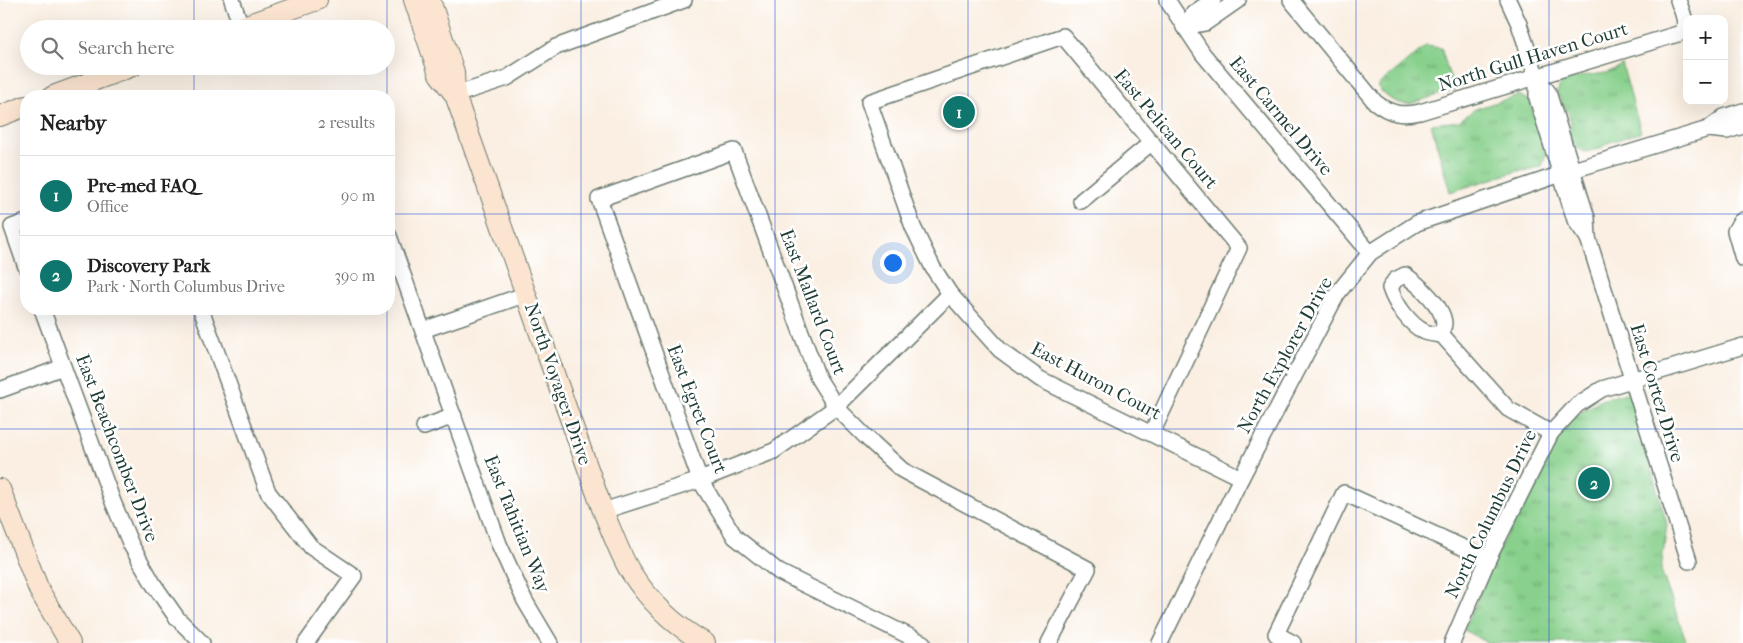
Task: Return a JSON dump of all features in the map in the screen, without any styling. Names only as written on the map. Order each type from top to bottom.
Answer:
[{"type":"street","points":[[232,0],[236,20]]},
{"type":"street","points":[[261,20],[317,0]]},
{"type":"street","name":"North Voyager Drive","points":[[414,0],[439,74],[455,95]]},
{"type":"street","name":"North Voyager Drive","points":[[430,0],[454,72],[455,95],[603,511],[629,570],[657,606],[686,632],[705,643]]},
{"type":"street","points":[[455,95],[507,78],[556,47],[684,0]]},
{"type":"street","name":"East Carmel Drive","points":[[1167,0],[1203,54],[1370,253]]},
{"type":"street","points":[[1184,27],[1194,13],[1213,0]]},
{"type":"street","points":[[1184,27],[1205,22],[1238,0]]},
{"type":"street","name":"North Gull Haven Court","points":[[1291,0],[1375,102],[1400,115],[1420,112],[1537,78],[1681,33],[1685,30],[1686,25],[1678,0]]},
{"type":"street","name":"East Cortez Drive","points":[[1508,0],[1519,24],[1537,78],[1537,98],[1566,172],[1587,218],[1588,238],[1689,561]]},
{"type":"street","name":"East Huron Court","points":[[1063,36],[869,102],[913,227],[933,268],[950,294],[1000,350],[1040,379],[1241,478]]},
{"type":"street","name":"East Pelican Court","points":[[1063,36],[1239,248],[1152,433]]},
{"type":"street","points":[[68,90],[109,75]]},
{"type":"street","points":[[0,116],[20,108]]},
{"type":"street","name":"North Explorer Drive","points":[[1708,129],[1724,117],[1743,111]]},
{"type":"street","name":"North Explorer Drive","points":[[1160,643],[1241,478],[1337,294],[1370,253],[1417,223],[1566,172],[1708,129],[1727,130],[1743,126]]},
{"type":"street","points":[[1081,201],[1152,142]]},
{"type":"street","name":"East Egret Court","points":[[734,152],[599,199],[700,480],[735,537],[779,572],[923,643]]},
{"type":"street","name":"East Mallard Court","points":[[734,152],[814,369],[836,407],[902,470],[1088,569],[1049,643]]},
{"type":"street","points":[[1743,220],[1734,231],[1743,259]]},
{"type":"street","points":[[20,224],[12,227],[20,249]]},
{"type":"street","name":"East Tahitian Way","points":[[395,260],[423,330],[499,544],[524,601],[550,643]]},
{"type":"street","points":[[423,330],[527,294]]},
{"type":"street","points":[[603,511],[700,480],[774,451],[836,407],[950,294]]},
{"type":"street","name":"East Beachcomber Drive","points":[[44,315],[113,502],[131,545],[154,585],[177,618],[202,643]]},
{"type":"street","points":[[204,315],[268,492],[311,547],[354,576],[306,643]]},
{"type":"street","points":[[1442,335],[1508,409],[1551,433]]},
{"type":"street","name":"North Columbus Drive","points":[[1452,643],[1488,559],[1551,433],[1577,405],[1602,390],[1743,346]]},
{"type":"street","points":[[0,390],[63,366]]},
{"type":"street","points":[[424,427],[454,416]]},
{"type":"street","points":[[0,489],[39,590],[70,643]]},
{"type":"street","points":[[1293,643],[1276,634],[1344,493],[1488,559]]},
{"type":"green space","points":[[1426,46],[1441,48],[1454,90],[1410,104],[1391,100],[1377,86]]},
{"type":"green space","points":[[1622,64],[1641,132],[1607,143],[1600,149],[1585,152],[1574,147],[1569,132],[1571,123],[1569,113],[1562,107],[1557,92],[1562,81],[1612,71]]},
{"type":"green space","points":[[1519,95],[1530,101],[1546,155],[1540,167],[1518,171],[1450,192],[1431,124],[1459,121],[1475,109]]},
{"type":"green space","points":[[1629,392],[1667,524],[1661,570],[1687,643],[1487,643],[1464,630],[1493,562],[1553,442],[1577,415],[1601,400]]},
{"type":"place","name":"Pre-med FAQ","points":[[959,112]]},
{"type":"place","name":"Discovery Park","points":[[1594,483]]}]
